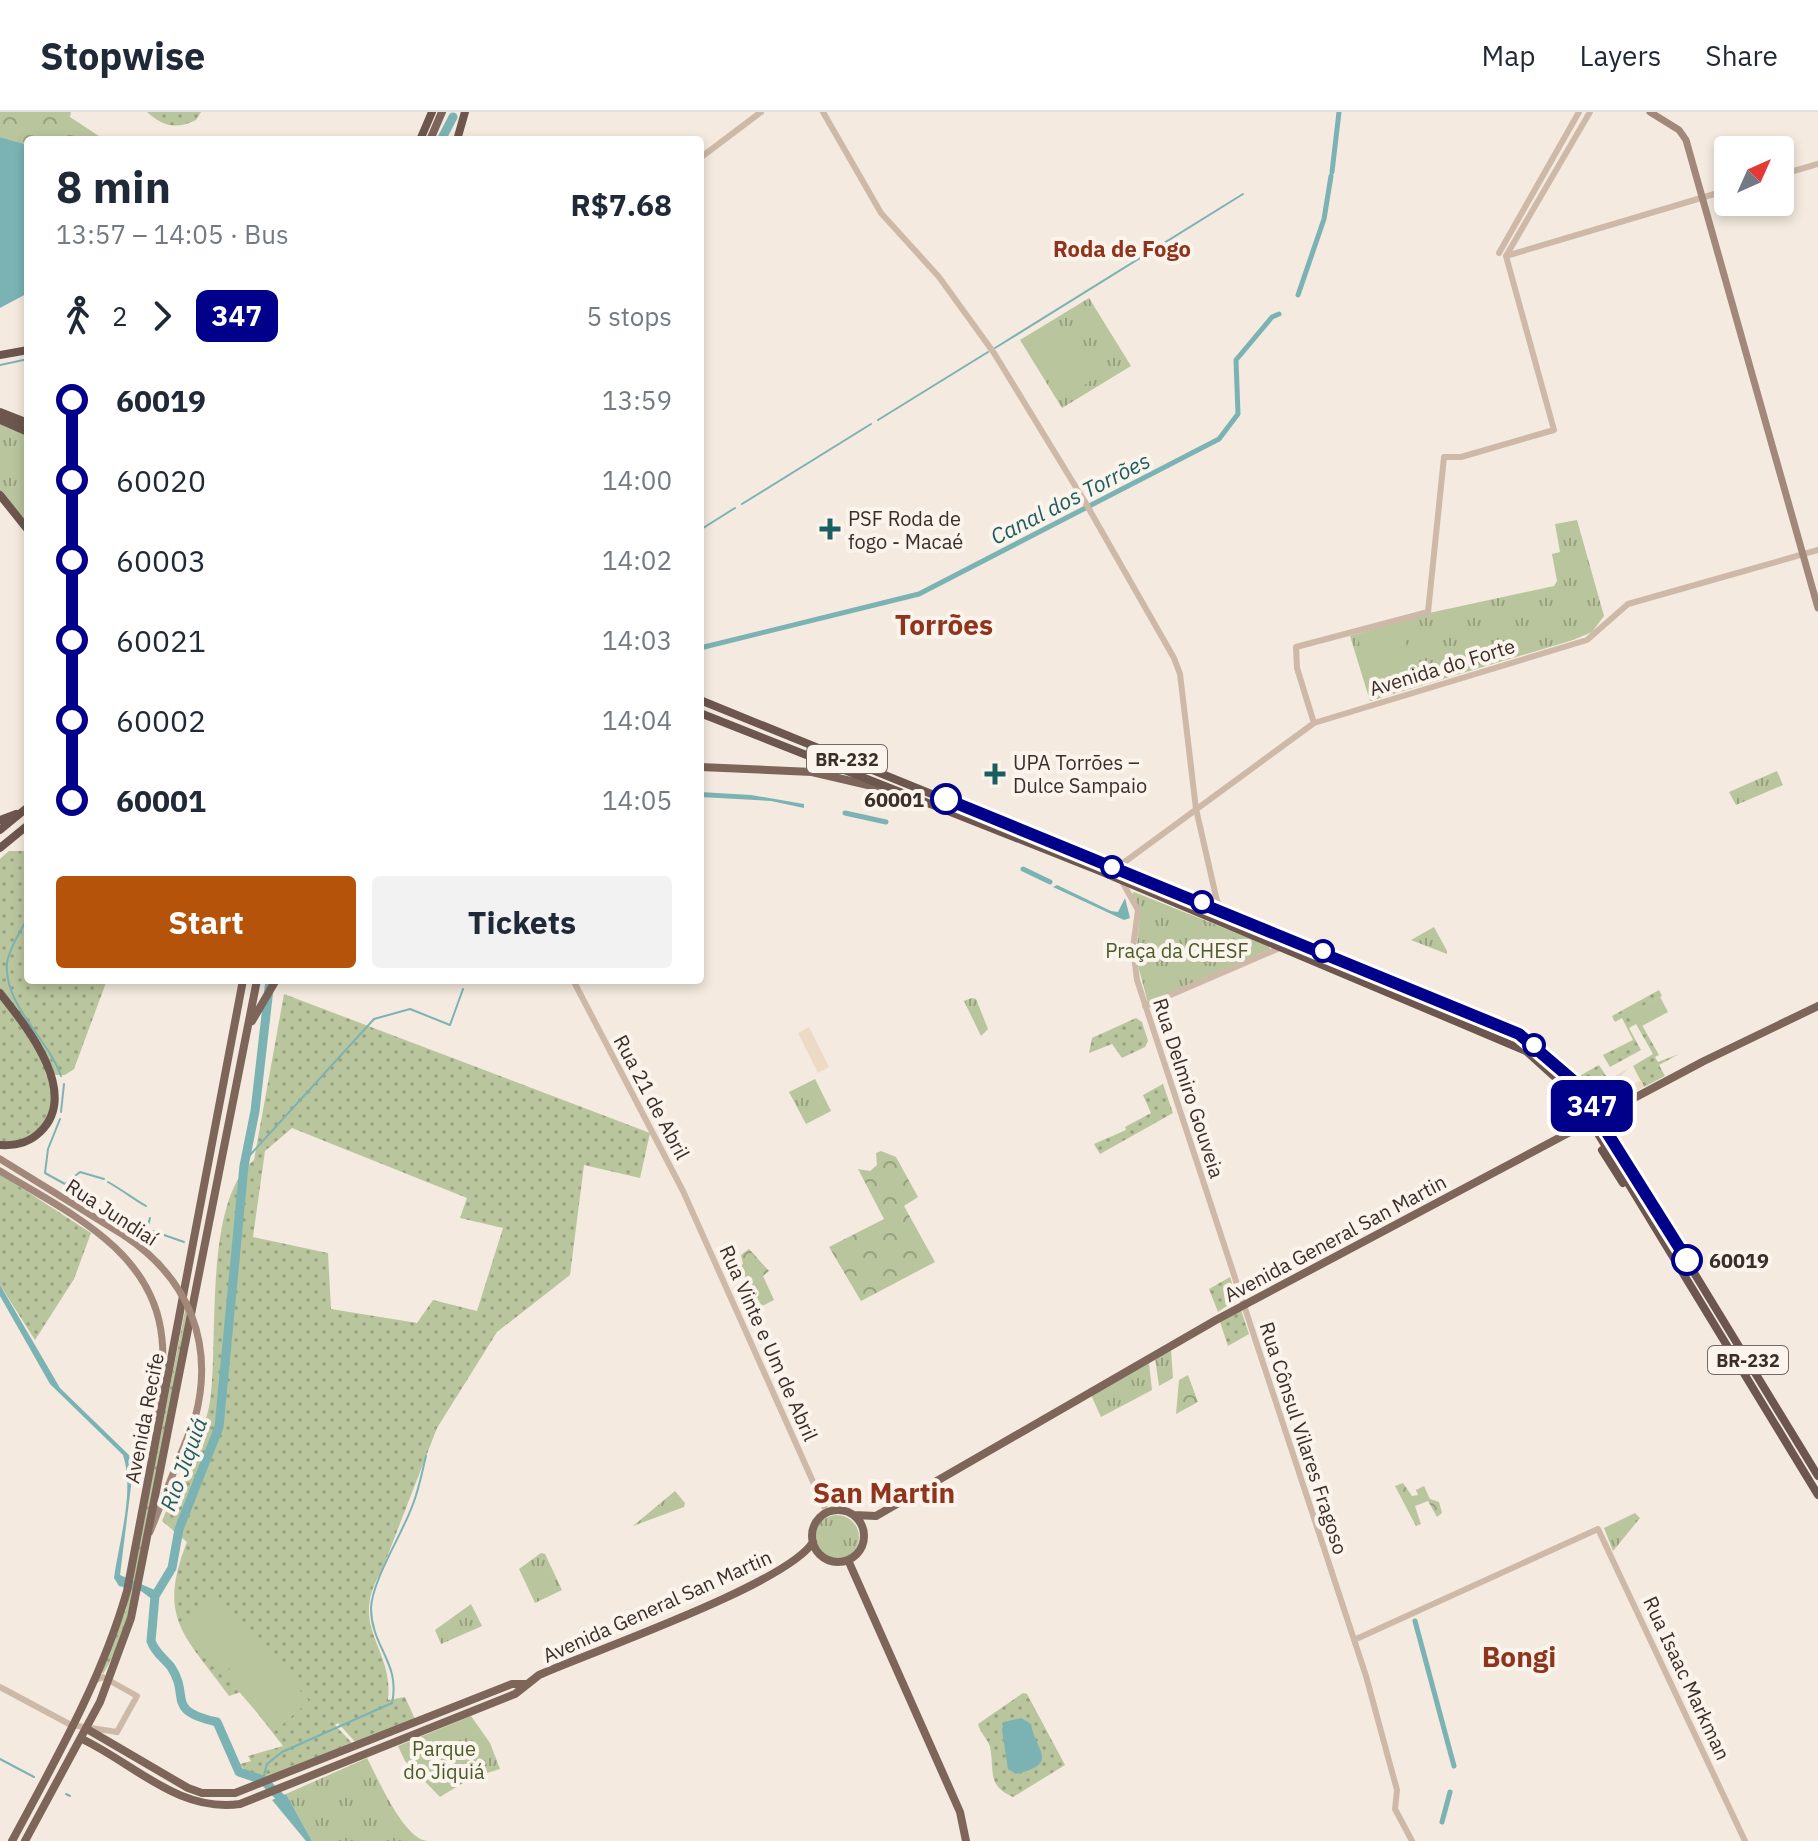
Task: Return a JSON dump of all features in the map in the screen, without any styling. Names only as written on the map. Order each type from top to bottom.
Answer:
[{"type":"highway","points":[[422,136],[432,112]]},
{"type":"highway","points":[[458,136],[465,112]]},
{"type":"highway","points":[[0,355],[24,351]]},
{"type":"highway","points":[[0,412],[24,421]]},
{"type":"highway","points":[[0,420],[24,430]]},
{"type":"highway","points":[[0,495],[24,525]]},
{"type":"highway","name":"BR-232","points":[[704,702],[1503,1026],[1527,1040],[1580,1089],[1592,1116]]},
{"type":"highway","name":"BR-232","points":[[704,715],[1283,947],[1508,1041],[1554,1064],[1650,1200],[1818,1476]]},
{"type":"highway","points":[[0,820],[24,810]]},
{"type":"highway","points":[[0,830],[24,811]]},
{"type":"highway","points":[[0,848],[24,828]]},
{"type":"highway","points":[[0,993],[41,1057],[52,1080],[56,1099],[51,1118],[39,1134],[25,1142],[0,1145]]},
{"type":"highway","points":[[1592,1116],[1602,1131]]},
{"type":"highway","points":[[1592,1116],[1618,1177],[1634,1192],[1650,1200]]},
{"type":"highway","name":"BR-232","points":[[1602,1131],[1634,1192],[1818,1495]]},
{"type":"main road","points":[[432,136],[442,112]]},
{"type":"main road","points":[[1650,112],[1683,134],[1818,608]]},
{"type":"main road","points":[[704,767],[812,772],[903,793]]},
{"type":"main road","name":"Avenida Recife","points":[[25,1841],[87,1729],[131,1618],[131,1593],[156,1437],[242,984]]},
{"type":"main road","name":"Avenida Recife","points":[[134,1578],[148,1537],[256,984]]},
{"type":"main road","points":[[245,1035],[273,984]]},
{"type":"main road","name":"Avenida General San Martin","points":[[864,1531],[876,1516],[1243,1305],[1592,1116],[1818,1006]]},
{"type":"main road","name":"Rua Jundiaí","points":[[0,1159],[125,1236],[168,1272],[192,1315],[200,1338],[203,1368],[195,1418],[148,1537]]},
{"type":"main road","name":"Rua Jundiaí","points":[[0,1171],[113,1243],[142,1279],[157,1312],[163,1340],[156,1437]]},
{"type":"main road","points":[[854,1515],[864,1531],[862,1549],[848,1560],[837,1562],[822,1556],[813,1542],[815,1525],[827,1513],[844,1511],[854,1515],[876,1516]]},
{"type":"main road","name":"Avenida General San Martin","points":[[251,1795],[512,1684],[525,1684],[742,1590],[801,1557],[813,1542]]},
{"type":"main road","name":"Avenida General San Martin","points":[[801,1557],[822,1556]]},
{"type":"main road","points":[[848,1560],[960,1812],[966,1841]]},
{"type":"main road","name":"Avenida Recife","points":[[12,1841],[93,1682],[131,1593]]},
{"type":"main road","points":[[87,1729],[188,1788],[221,1795],[251,1795]]},
{"type":"main road","points":[[82,1739],[187,1799],[228,1806],[251,1795]]},
{"type":"street","points":[[704,155],[761,112]]},
{"type":"street","points":[[823,112],[881,213],[939,277],[994,353],[1151,614],[1179,670],[1196,809],[1217,901],[1223,910]]},
{"type":"street","points":[[1314,723],[1297,668],[1296,647],[1428,612],[1444,457],[1461,457],[1554,430],[1502,254],[1579,112]]},
{"type":"street","points":[[1502,254],[1590,112]]},
{"type":"street","points":[[1794,171],[1818,164]]},
{"type":"street","points":[[1502,254],[1714,194]]},
{"type":"street","name":"Avenida do Forte","points":[[1115,869],[1314,723],[1587,640],[1628,604],[1818,550]]},
{"type":"street","points":[[1115,869],[1120,881]]},
{"type":"street","name":"Rua Delmiro Gouveia","points":[[1120,881],[1138,910],[1133,961],[1145,1006],[1243,1305]]},
{"type":"street","points":[[1283,947],[1286,936]]},
{"type":"street","points":[[1145,1006],[1298,941]]},
{"type":"street","name":"Rua 21 de Abril","points":[[575,984],[702,1230]]},
{"type":"street","name":"Rua Vinte e Um de Abril","points":[[702,1230],[827,1513]]},
{"type":"street","name":"Rua Cônsul Vilares Fragoso","points":[[1243,1305],[1354,1640],[1394,1779],[1395,1809],[1412,1841]]},
{"type":"street","name":"Rua Isaac Markman","points":[[1354,1640],[1598,1529],[1745,1841]]},
{"type":"street","points":[[93,1682],[101,1677],[137,1696],[117,1732]]},
{"type":"street","points":[[0,1687],[71,1725],[117,1732]]},
{"type":"street","points":[[117,1732],[125,1749]]},
{"type":"green space","points":[[0,112],[71,112],[70,117],[99,136],[24,136],[24,144],[0,137]]},
{"type":"green space","points":[[147,112],[201,112],[196,120],[176,126],[158,121]]},
{"type":"green space","points":[[1089,298],[1131,366],[1062,408],[1020,340]]},
{"type":"green space","points":[[1057,323],[1092,380],[1062,399],[1026,342]]},
{"type":"green space","points":[[0,424],[24,434],[24,522],[0,492]]},
{"type":"green space","points":[[1577,520],[1604,616],[1592,632],[1370,701],[1350,636],[1429,613],[1554,586],[1557,581],[1552,554],[1560,552],[1555,524]]},
{"type":"green space","points":[[1402,627],[1410,659],[1366,673],[1358,637]]},
{"type":"green space","points":[[1403,665],[1410,687],[1385,694],[1378,673]]},
{"type":"green space","points":[[1777,771],[1783,785],[1736,805],[1729,792]]},
{"type":"green space","points":[[9,851],[24,851],[24,984],[106,984],[74,1069],[65,1075],[55,1075],[0,991],[0,859]]},
{"type":"green space","name":"Praça da CHESF","points":[[1134,892],[1270,949],[1148,1003],[1136,958],[1140,913],[1132,894]]},
{"type":"green space","points":[[1434,927],[1447,951],[1447,954],[1411,940]]},
{"type":"green space","points":[[1659,990],[1662,996],[1634,1011],[1659,1055],[1655,1057],[1658,1062],[1679,1054],[1659,1065],[1665,1076],[1644,1087],[1633,1066],[1653,1054],[1636,1024],[1629,1028],[1641,1050],[1610,1067],[1603,1055],[1633,1040],[1622,1018],[1615,1022],[1612,1016]]},
{"type":"green space","points":[[0,993],[45,1065],[46,1075],[55,1089],[55,1114],[39,1134],[0,1145]]},
{"type":"green space","points":[[284,994],[650,1133],[640,1178],[584,1165],[570,1275],[497,1332],[437,1428],[372,1590],[370,1622],[385,1665],[388,1700],[405,1697],[415,1719],[357,1744],[338,1723],[335,1725],[352,1743],[268,1778],[248,1775],[240,1764],[251,1761],[248,1756],[283,1746],[241,1692],[229,1696],[180,1626],[174,1591],[187,1542],[162,1521],[207,1415],[220,1238],[227,1206],[238,1180],[254,1160]],"holes":[[[292,1128],[467,1198],[460,1218],[503,1228],[477,1311],[433,1300],[417,1323],[331,1309],[328,1253],[253,1237],[265,1151]]]},
{"type":"green space","points":[[1660,997],[1668,1012],[1642,1026],[1633,1011]]},
{"type":"green space","points":[[976,999],[988,1029],[981,1036],[964,1001]]},
{"type":"green space","points":[[1136,1018],[1142,1022],[1148,1041],[1145,1047],[1122,1058],[1112,1044],[1089,1053],[1092,1038]]},
{"type":"green space","points":[[1599,1065],[1621,1099],[1603,1108],[1586,1090],[1604,1079],[1603,1075],[1582,1086],[1576,1078]]},
{"type":"green space","points":[[815,1079],[831,1111],[806,1124],[789,1092]]},
{"type":"green space","points":[[1163,1084],[1173,1113],[1100,1154],[1094,1144],[1126,1130],[1125,1127],[1151,1113],[1143,1095]]},
{"type":"green space","points":[[881,1151],[896,1157],[918,1197],[904,1206],[935,1262],[861,1301],[829,1247],[884,1219],[858,1169],[870,1171],[877,1165],[876,1153]]},
{"type":"green space","points":[[0,1174],[91,1233],[74,1279],[35,1340],[0,1285]]},
{"type":"green space","points":[[749,1249],[769,1271],[763,1276],[774,1300],[762,1306],[739,1267],[743,1264],[741,1255]]},
{"type":"green space","points":[[1230,1277],[1237,1299],[1218,1312],[1209,1289]]},
{"type":"green space","points":[[186,1305],[190,1317],[132,1605],[118,1648],[103,1674],[101,1670],[126,1610]]},
{"type":"green space","points":[[1241,1310],[1249,1334],[1228,1346],[1220,1322]]},
{"type":"green space","points":[[1171,1350],[1173,1378],[1159,1386],[1155,1358]]},
{"type":"green space","points":[[1149,1363],[1152,1390],[1101,1417],[1091,1395]]},
{"type":"green space","points":[[1188,1375],[1198,1402],[1176,1414],[1179,1380]]},
{"type":"green space","points":[[1403,1483],[1412,1496],[1418,1495],[1416,1490],[1424,1486],[1430,1499],[1439,1502],[1442,1513],[1437,1517],[1428,1501],[1415,1506],[1421,1524],[1416,1526],[1395,1486]]},
{"type":"green space","points":[[675,1491],[685,1503],[684,1507],[633,1526]]},
{"type":"green space","points":[[1635,1513],[1640,1518],[1613,1551],[1604,1528]]},
{"type":"green space","points":[[837,1515],[853,1521],[859,1537],[853,1553],[837,1559],[821,1553],[815,1537],[821,1521]]},
{"type":"green space","points":[[541,1553],[545,1554],[562,1590],[535,1603],[519,1569]]},
{"type":"green space","points":[[214,1592],[259,1643],[223,1674],[179,1623]]},
{"type":"green space","points":[[471,1604],[482,1626],[441,1644],[435,1630]]},
{"type":"green space","points":[[262,1647],[309,1701],[274,1732],[227,1678]]},
{"type":"green space","points":[[1023,1693],[1027,1694],[1065,1765],[1013,1797],[995,1782],[990,1747],[978,1724]]},
{"type":"green space","name":"Parque do Jiquiá","points":[[471,1716],[490,1743],[500,1769],[471,1778],[440,1797],[405,1761],[398,1746]]},
{"type":"green space","points":[[454,1736],[462,1755],[422,1769],[420,1766],[428,1763],[423,1749]]},
{"type":"green space","points":[[367,1758],[401,1819],[418,1838],[427,1841],[312,1841],[286,1794]]},
{"type":"shaded area","points":[[809,1027],[829,1067],[818,1073],[798,1033]]},
{"type":"shaded area","points":[[1629,1068],[1622,1075],[1629,1087],[1641,1080],[1644,1087],[1621,1099],[1610,1079]]},
{"type":"water","points":[[0,137],[24,144],[24,295],[0,308]]},
{"type":"water","points":[[704,792],[751,795],[804,804],[804,808],[771,801],[704,797]]},
{"type":"water","points":[[1057,885],[1111,911],[1118,912],[1125,898],[1130,918],[1124,920],[1053,887]]},
{"type":"water","points":[[0,1285],[60,1388],[129,1455],[133,1470],[120,1575],[157,1591],[153,1600],[141,1591],[119,1586],[114,1578],[127,1500],[123,1455],[50,1384],[0,1296]]},
{"type":"water","points":[[1021,1718],[1031,1724],[1042,1760],[1030,1770],[1016,1774],[1008,1769],[1002,1730],[1004,1722]]},
{"type":"water","points":[[286,1794],[312,1841],[306,1841],[272,1800]]},
{"type":"waterway","points":[[1332,172],[1339,112]]},
{"type":"waterway","name":"Rio Jiquiá","points":[[443,136],[453,117]]},
{"type":"waterway","name":"Canal dos Torrões","points":[[1298,295],[1324,219],[1331,176]]},
{"type":"waterway","points":[[995,348],[1243,194]]},
{"type":"waterway","name":"Canal dos Torrões","points":[[704,647],[919,594],[1219,439],[1238,414],[1236,360],[1272,317],[1279,314]]},
{"type":"waterway","points":[[878,420],[988,352]]},
{"type":"waterway","points":[[0,365],[24,360]]},
{"type":"waterway","points":[[742,504],[871,424]]},
{"type":"waterway","points":[[704,527],[735,508]]},
{"type":"waterway","points":[[845,813],[886,822]]},
{"type":"waterway","points":[[1023,869],[1050,882]]},
{"type":"waterway","points":[[24,925],[8,957],[8,978],[19,1007],[61,1076]]},
{"type":"waterway","name":"Rio Jiquiá","points":[[270,984],[255,1111],[244,1166],[219,1427],[179,1529],[172,1568],[155,1596],[151,1641],[177,1677],[184,1707],[190,1713],[217,1722],[239,1772],[263,1780],[287,1804]]},
{"type":"waterway","points":[[244,1166],[250,1155],[374,1019],[410,1009],[450,1025],[463,989]]},
{"type":"waterway","points":[[61,1112],[64,1084]]},
{"type":"waterway","points":[[60,1119],[48,1149],[45,1173],[65,1184],[80,1172],[104,1179]]},
{"type":"waterway","points":[[108,1182],[146,1206]]},
{"type":"waterway","points":[[150,1218],[147,1229],[184,1242]]},
{"type":"waterway","points":[[263,1779],[267,1764],[282,1752],[392,1703],[393,1677],[372,1622],[371,1608],[377,1584],[415,1498],[426,1456]]},
{"type":"waterway","points":[[1415,1621],[1454,1766]]},
{"type":"waterway","points":[[0,1759],[34,1777]]},
{"type":"waterway","points":[[1442,1822],[1450,1792]]},
{"type":"waterway","points":[[66,1794],[70,1796]]},
{"type":"bus line","name":"347","points":[[946,799],[1316,948],[1519,1034],[1550,1057],[1576,1083],[1687,1260]]},
{"type":"place","name":"PSF Roda de fogo - Macaé","points":[[830,529]]},
{"type":"place","name":"UPA Torrões – Dulce Sampaio","points":[[995,774]]},
{"type":"place","name":"60001","points":[[946,799]]},
{"type":"place","name":"60019","points":[[1687,1260]]},
{"type":"district","name":"Roda de Fogo","points":[[1122,248]]},
{"type":"district","name":"Torrões","points":[[944,624]]},
{"type":"district","name":"San Martin","points":[[884,1492]]},
{"type":"district","name":"Bongi","points":[[1519,1656]]}]
